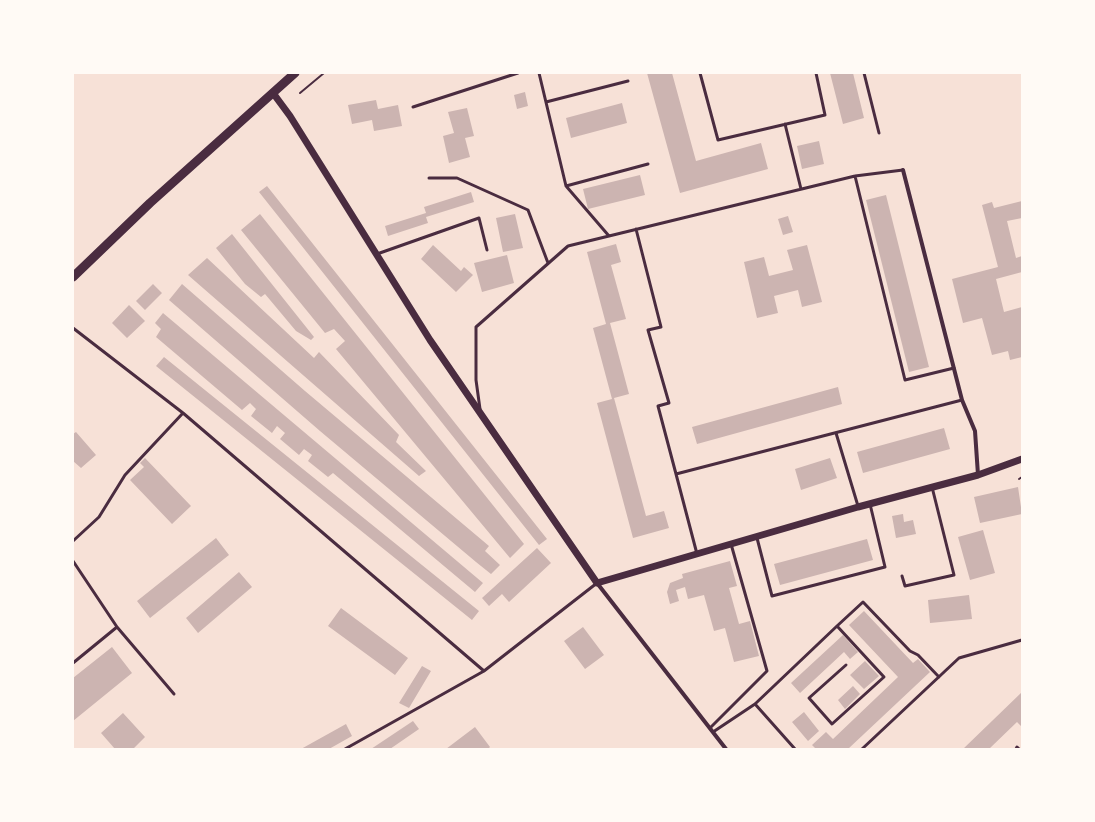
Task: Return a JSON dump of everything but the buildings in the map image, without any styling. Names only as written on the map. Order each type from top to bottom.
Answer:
[{"type":"main road","points":[[73,277],[150,203],[295,73]]},
{"type":"street","points":[[273,93],[290,116],[430,340],[480,410],[597,583],[726,749]]},
{"type":"street","points":[[902,170],[962,400],[975,431],[978,474]]},
{"type":"street","points":[[597,583],[756,536],[978,474],[1022,458]]},
{"type":"lane","points":[[412,107],[518,73]]},
{"type":"lane","points":[[539,73],[566,186],[609,236]]},
{"type":"lane","points":[[700,73],[718,140],[825,115],[816,73]]},
{"type":"lane","points":[[864,73],[879,133]]},
{"type":"lane","points":[[546,102],[628,81]]},
{"type":"lane","points":[[785,124],[801,189]]},
{"type":"lane","points":[[566,186],[648,164]]},
{"type":"lane","points":[[480,410],[476,380],[476,327],[568,246],[855,176],[902,170]]},
{"type":"lane","points":[[855,176],[905,380],[954,368]]},
{"type":"lane","points":[[429,178],[457,178],[528,210],[548,263]]},
{"type":"lane","points":[[375,254],[479,218],[487,250]]},
{"type":"lane","points":[[636,229],[662,327],[648,330],[669,403],[658,406],[696,554]]},
{"type":"lane","points":[[74,330],[183,413],[484,671]]},
{"type":"lane","points":[[676,474],[962,400]]},
{"type":"lane","points":[[73,541],[99,517],[125,476],[183,413]]},
{"type":"lane","points":[[836,433],[858,507]]},
{"type":"lane","points":[[902,576],[905,586],[954,575],[932,487]]},
{"type":"lane","points":[[756,536],[772,596],[885,567],[870,504]]},
{"type":"lane","points":[[711,730],[767,671],[731,544]]},
{"type":"lane","points":[[73,561],[117,627],[174,694]]},
{"type":"lane","points":[[345,749],[484,671],[597,583]]},
{"type":"lane","points":[[711,730],[755,704],[863,602],[910,651],[918,655],[940,677]]},
{"type":"lane","points":[[837,626],[884,677],[832,724],[809,698],[846,665]]},
{"type":"lane","points":[[73,663],[117,627]]},
{"type":"lane","points":[[862,749],[959,658],[1022,640]]},
{"type":"lane","points":[[755,704],[794,749]]},
{"type":"path","points":[[300,93],[324,73]]}]
